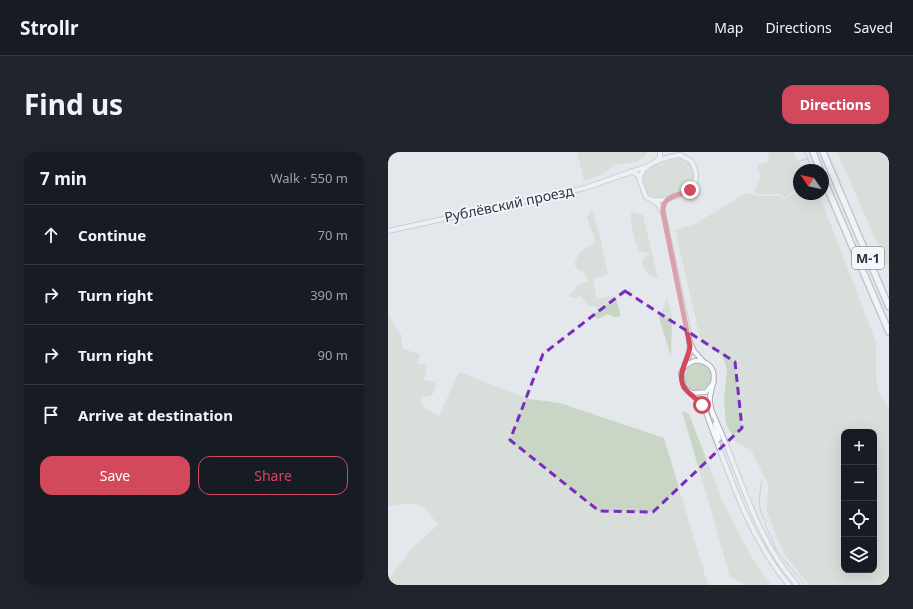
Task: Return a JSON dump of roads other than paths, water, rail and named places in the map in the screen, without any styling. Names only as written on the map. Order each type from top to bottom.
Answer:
[{"type":"highway","points":[[812,152],[817,164]]},
{"type":"highway","name":"М-1","points":[[823,152],[889,307]]},
{"type":"highway","name":"М-1","points":[[829,192],[889,332]]},
{"type":"street","points":[[656,163],[661,152],[672,157]]},
{"type":"street","points":[[640,180],[641,172],[648,166],[672,157],[680,155],[691,161],[696,176],[696,181],[690,190],[668,198],[653,200]]},
{"type":"street","name":"Рублёвский проезд","points":[[388,231],[585,188],[629,171],[648,166]]},
{"type":"street","points":[[629,171],[636,173],[640,180],[643,193],[646,197],[653,200],[663,212]]},
{"type":"street","points":[[668,198],[664,203],[663,212],[688,334],[690,352],[682,371],[682,384],[698,400],[705,410],[752,529],[770,560],[789,585]]},
{"type":"street","points":[[688,334],[694,351],[713,371],[714,382],[710,398],[722,454]]},
{"type":"street","points":[[682,371],[692,362],[701,361],[708,364]]},
{"type":"street","points":[[690,392],[703,394],[710,389],[714,382]]},
{"type":"street","points":[[713,414],[765,540],[782,566],[797,585]]},
{"type":"waterway","points":[[805,152],[810,164]]},
{"type":"waterway","points":[[799,161],[808,159]]},
{"type":"waterway","points":[[762,479],[760,506],[761,512],[766,521],[765,524],[777,551],[805,585]]}]
